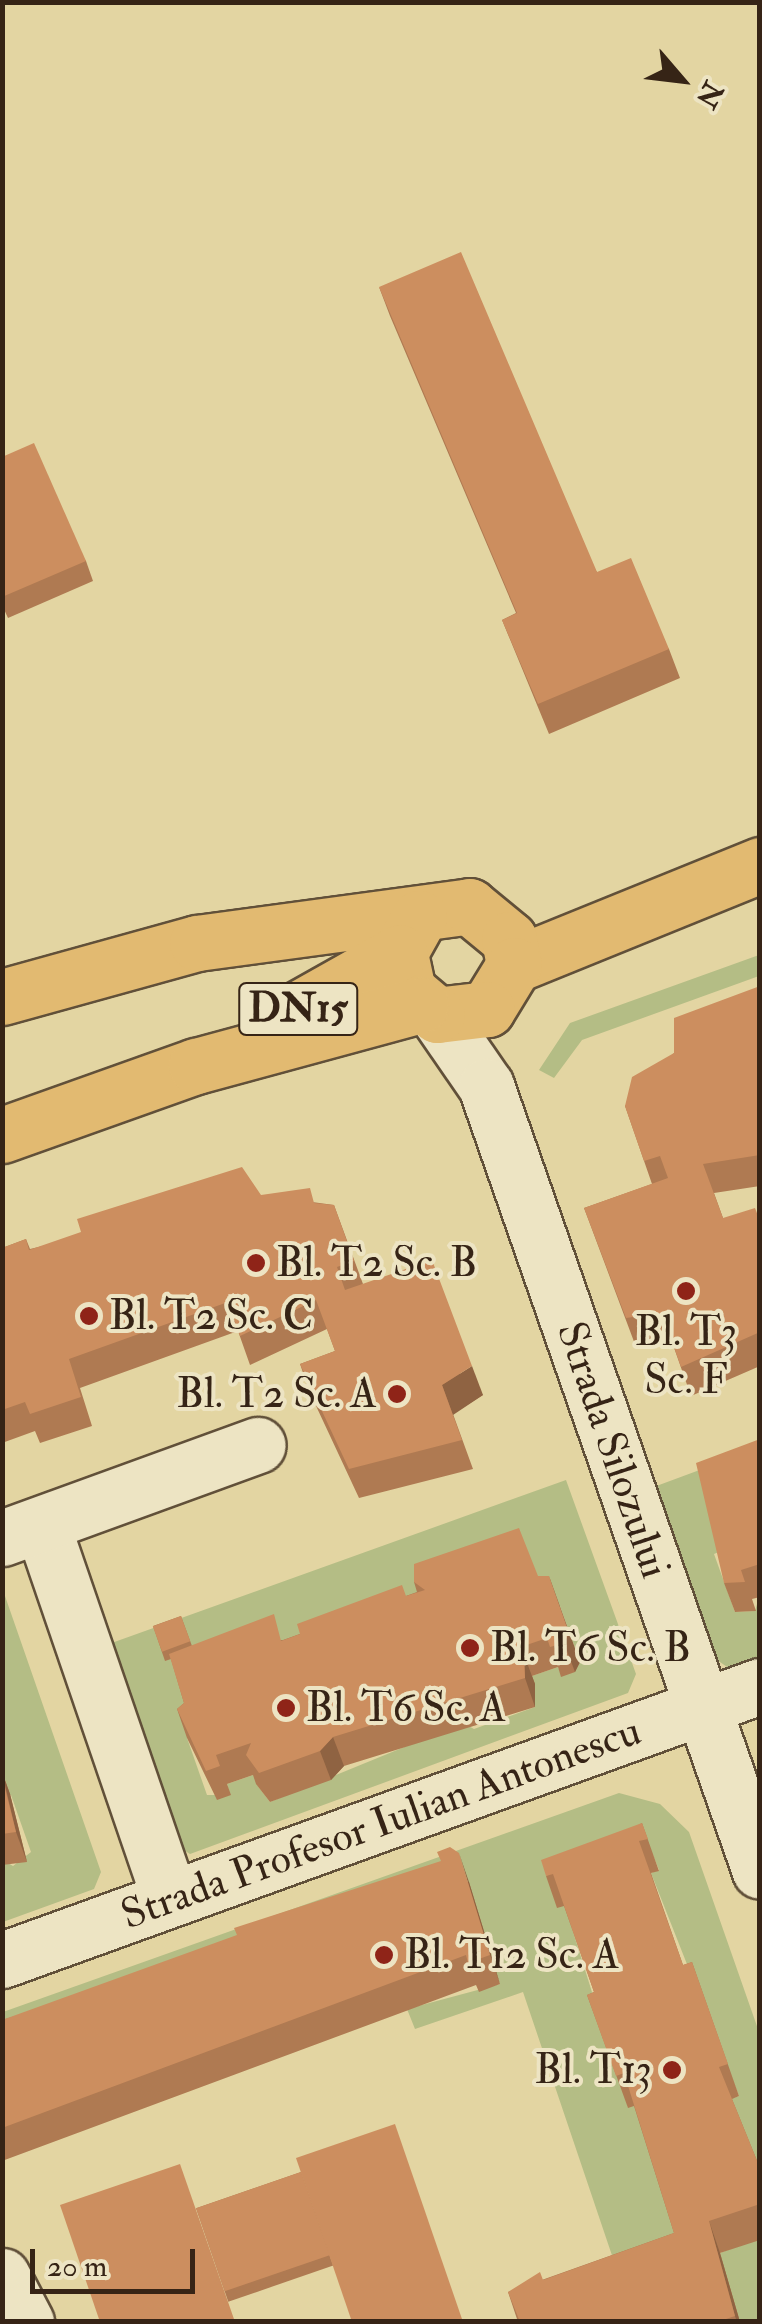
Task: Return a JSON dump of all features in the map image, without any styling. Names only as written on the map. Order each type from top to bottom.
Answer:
[{"type":"main road","name":"DN15","points":[[2,1136],[196,1066],[429,1010],[463,1018],[504,958],[760,865]]},
{"type":"main road","name":"DN15","points":[[196,1066],[410,936],[442,906],[504,958]]},
{"type":"main road","name":"DN15","points":[[410,936],[429,1010]]},
{"type":"main road","points":[[2,997],[197,943],[410,936]]},
{"type":"street","points":[[486,1086],[504,958]]},
{"type":"street","name":"Strada Silozului","points":[[429,1010],[486,1086],[760,1870]]},
{"type":"street","points":[[170,1899],[22,1531],[258,1445]]},
{"type":"street","name":"Strada Profesor Iulian Antonescu","points":[[2,1960],[760,1686]]},
{"type":"street","points":[[2,2276],[26,2322]]},
{"type":"green space","points":[[759,955],[759,976],[582,1040],[554,1078],[539,1070],[570,1023]]},
{"type":"green space","points":[[759,1448],[726,1549],[714,1554],[735,1612],[755,1611],[759,1597],[759,1658],[730,1669],[707,1653],[651,1488]]},
{"type":"green space","points":[[566,1480],[636,1674],[628,1693],[190,1854],[173,1843],[106,1645]],"holes":[[[549,1605],[560,1606],[580,1662],[562,1676],[558,1667],[523,1679],[535,1685],[535,1707],[474,1729],[463,1723],[270,1802],[257,1785],[262,1772],[227,1784],[230,1795],[207,1795],[187,1738],[195,1732]]]},
{"type":"green space","points":[[5,1596],[101,1872],[94,1889],[3,1922],[3,1860],[13,1866],[31,1852],[11,1795],[3,1795]]},
{"type":"green space","points":[[619,1793],[660,1804],[689,1832],[759,2032],[759,2180],[730,2099],[739,2096],[651,1873],[659,1870],[653,1855],[565,1906],[628,2107],[636,2105],[681,2232],[623,2288],[523,1992],[415,2029],[407,2009],[500,1984],[461,1877],[3,2053],[3,2012]]},
{"type":"green space","points":[[759,2238],[759,2321],[736,2321],[720,2253]]},
{"type":"building","points":[[461,252],[597,572],[631,558],[669,649],[538,704],[502,620],[517,613],[379,287]]},
{"type":"building","points":[[34,443],[86,561],[2,597],[2,457]]},
{"type":"building","points":[[760,986],[760,1155],[703,1164],[723,1218],[755,1208],[760,1221],[760,1332],[681,1367],[662,1313],[626,1318],[584,1208],[668,1178],[660,1156],[644,1161],[625,1106],[632,1077],[674,1053],[674,1018]]},
{"type":"building","points":[[242,1167],[261,1195],[310,1188],[314,1203],[334,1205],[354,1261],[337,1267],[345,1290],[432,1260],[472,1366],[442,1385],[462,1440],[349,1469],[300,1364],[335,1351],[316,1300],[240,1336],[228,1302],[69,1359],[81,1397],[30,1414],[25,1402],[2,1410],[2,1248],[26,1239],[29,1250],[81,1232],[77,1219]]},
{"type":"building","points":[[760,1439],[760,1564],[741,1570],[745,1582],[724,1583],[696,1463]]},
{"type":"building","points":[[519,1528],[538,1576],[549,1576],[569,1633],[564,1643],[550,1647],[547,1638],[512,1650],[524,1655],[525,1678],[333,1737],[320,1751],[259,1773],[246,1755],[251,1743],[216,1755],[220,1766],[206,1771],[177,1709],[184,1703],[169,1654],[274,1614],[281,1641],[300,1634],[297,1624],[402,1585],[406,1596],[425,1590],[414,1582],[414,1564]]},
{"type":"building","points":[[181,1616],[190,1641],[162,1652],[153,1626]]},
{"type":"building","points":[[2,1776],[16,1832],[2,1834]]},
{"type":"building","name":"Bl. T13","points":[[642,1823],[648,1839],[639,1841],[683,1965],[692,1962],[728,2064],[719,2067],[760,2168],[760,2204],[709,2221],[735,2316],[717,2322],[520,2322],[508,2292],[540,2272],[543,2280],[674,2233],[624,2073],[616,2076],[587,1995],[594,1992],[553,1874],[546,1876],[541,1860]]},
{"type":"building","points":[[450,1847],[459,1853],[490,1955],[468,1963],[466,1955],[2,2128],[2,2020],[237,1935],[234,1928],[441,1861],[437,1852]]},
{"type":"building","points":[[395,2124],[463,2322],[352,2322],[296,2158]]},
{"type":"building","points":[[180,2164],[235,2322],[100,2322],[60,2205]]},
{"type":"building","points":[[301,2172],[330,2255],[225,2291],[196,2208]]},
{"type":"place","name":"Bl. T2 Sc. B","points":[[256,1263]]},
{"type":"place","name":"Bl. T3 Sc. F","points":[[686,1291]]},
{"type":"place","name":"Bl. T2 Sc. C","points":[[89,1316]]},
{"type":"place","name":"Bl. T2 Sc. A","points":[[397,1394]]},
{"type":"place","name":"Bl. T6 Sc. B","points":[[470,1648]]},
{"type":"place","name":"Bl. T6 Sc. A","points":[[286,1708]]},
{"type":"place","name":"Bl. T12 Sc. A","points":[[384,1955]]},
{"type":"place","name":"Bl. T13","points":[[672,2070]]}]
